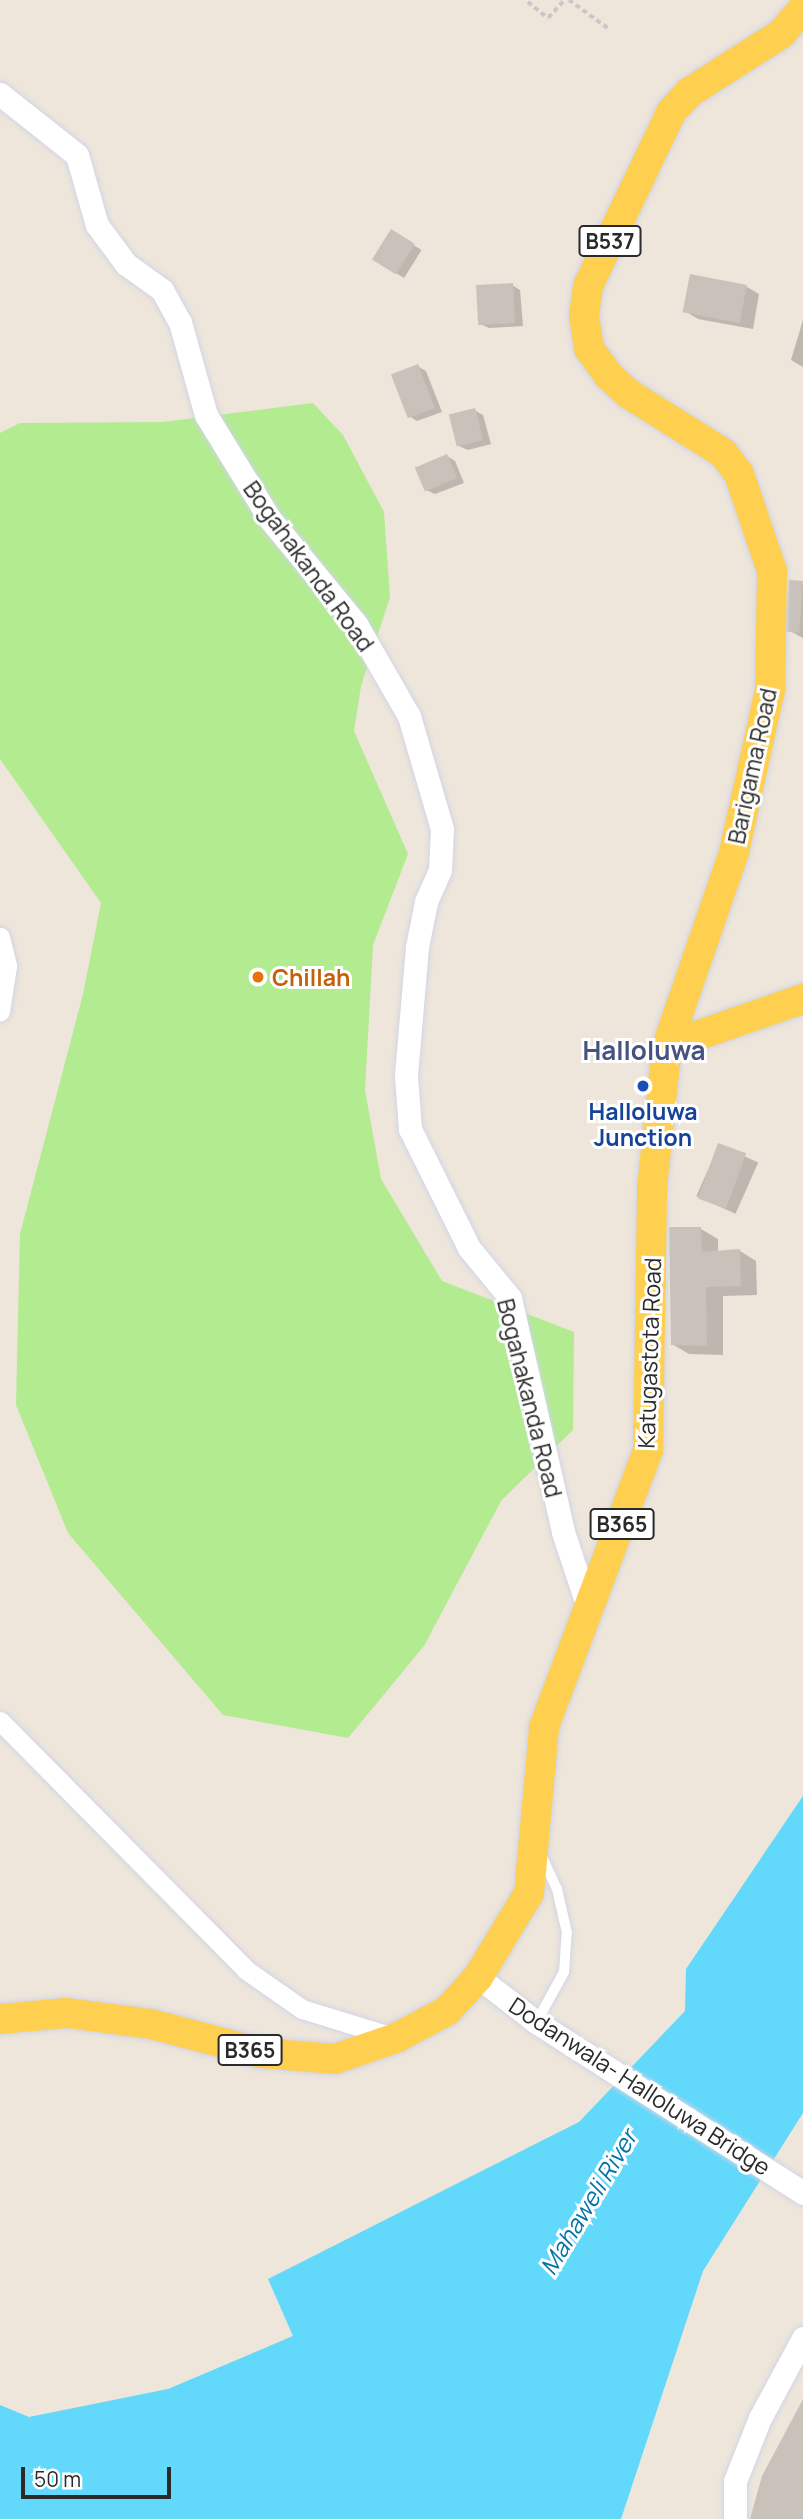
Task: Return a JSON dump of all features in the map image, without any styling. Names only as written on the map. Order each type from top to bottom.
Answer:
[{"type":"main road","name":"Barigama Road","points":[[667,1046],[734,852],[770,690],[772,571],[739,474],[723,453],[629,394],[609,376],[589,348],[584,315],[588,286],[672,111],[690,92],[781,34],[803,9]]},
{"type":"main road","points":[[667,1046],[803,999]]},
{"type":"main road","name":"Katugastota Road","points":[[0,2019],[67,2013],[151,2024],[261,2053],[335,2059],[396,2038],[447,2011],[478,1977],[529,1893],[544,1727],[590,1613],[648,1451],[652,1188],[667,1046]]},
{"type":"street","name":"Bogahakanda Road","points":[[0,94],[77,155],[97,225],[126,264],[162,290],[180,322],[206,415],[269,518],[356,624],[409,716],[442,829],[440,870],[426,902],[417,947],[406,1076],[410,1129],[469,1248],[510,1298],[563,1532],[590,1613]]},
{"type":"street","points":[[0,937],[7,966],[0,1011]]},
{"type":"street","points":[[0,1721],[246,1970],[302,2009],[396,2038]]},
{"type":"street","name":"Dodanwala- Halloluwa Bridge","points":[[478,1977],[544,2028],[802,2192]]},
{"type":"street","points":[[735,2519],[735,2481],[760,2418],[803,2338]]},
{"type":"lane","points":[[535,1842],[557,1889],[567,1933],[564,1972],[544,2028]]},
{"type":"path","points":[[528,2],[548,18],[566,0],[609,29]]},
{"type":"green space","points":[[313,403],[343,435],[384,512],[390,597],[361,686],[354,731],[408,854],[373,945],[365,1090],[381,1179],[442,1281],[574,1332],[573,1430],[501,1501],[424,1646],[348,1738],[223,1715],[68,1533],[16,1405],[20,1234],[83,994],[101,903],[0,759],[0,433],[20,423],[163,422]]},
{"type":"water","name":"Mahaweli River","points":[[803,1796],[803,2113],[703,2271],[621,2519],[0,2519],[0,2405],[29,2417],[168,2389],[293,2336],[268,2279],[579,2122],[685,2011],[686,1969]]},
{"type":"building","points":[[391,229],[415,244],[396,274],[372,260]]},
{"type":"building","points":[[690,274],[747,285],[739,323],[683,312]]},
{"type":"building","points":[[513,283],[515,323],[478,325],[476,285]]},
{"type":"building","points":[[418,364],[435,408],[408,418],[391,374]]},
{"type":"building","points":[[475,408],[483,440],[457,447],[449,415]]},
{"type":"building","points":[[447,454],[457,478],[425,492],[415,468]]},
{"type":"building","points":[[789,580],[803,581],[799,633],[785,632]]},
{"type":"building","points":[[718,1143],[746,1153],[726,1209],[698,1198]]},
{"type":"building","points":[[669,1227],[701,1227],[702,1252],[740,1249],[741,1286],[706,1287],[707,1346],[671,1345]]},
{"type":"building","points":[[803,2399],[803,2519],[750,2519],[762,2476]]},
{"type":"place","name":"Chillah","points":[[258,977]]},
{"type":"place","name":"Halloluwa Junction","points":[[643,1086]]},
{"type":"district","name":"Halloluwa","points":[[644,1051]]}]
